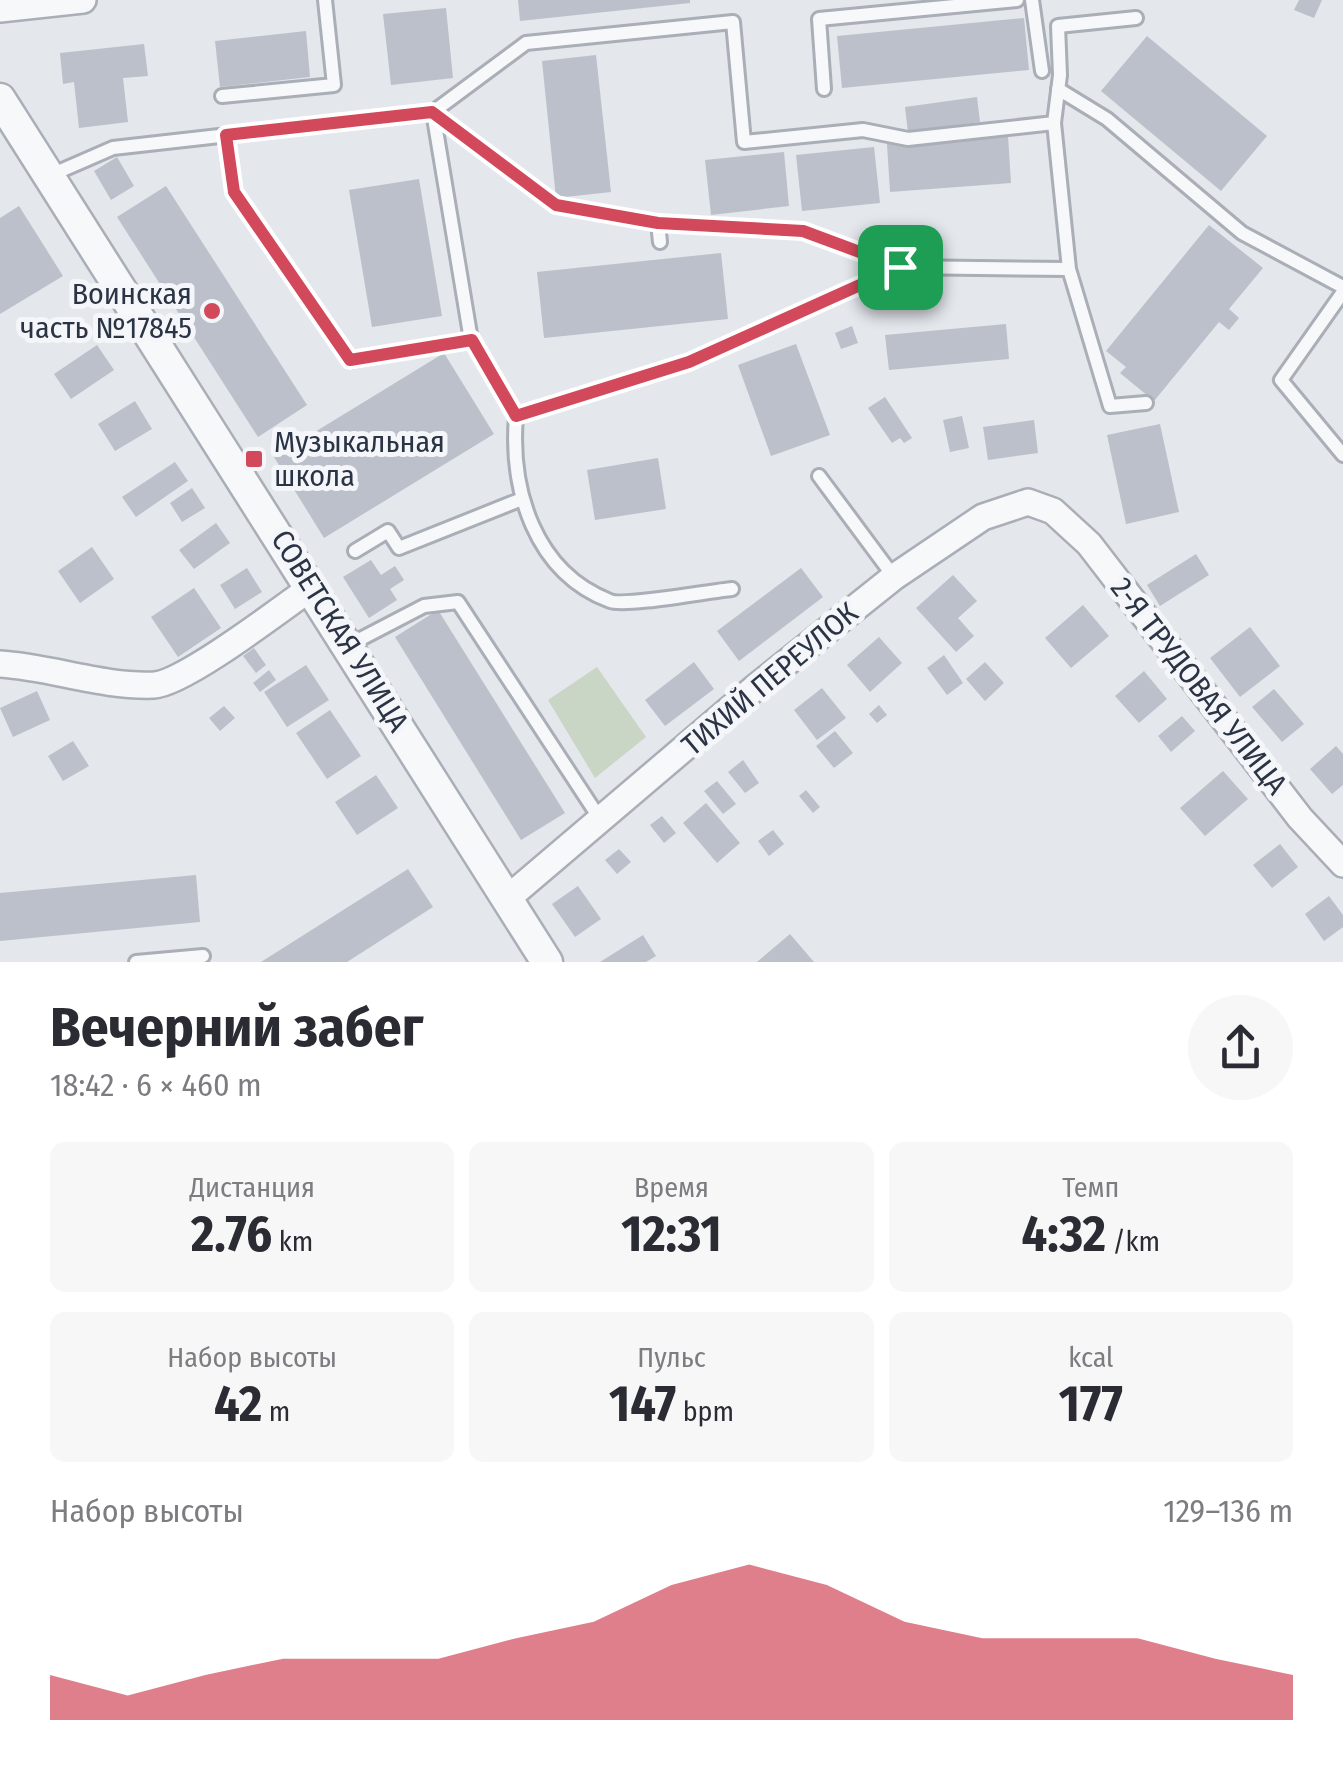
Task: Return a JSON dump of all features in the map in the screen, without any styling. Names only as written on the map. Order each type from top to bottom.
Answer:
[{"type":"street","points":[[0,9],[83,0]]},
{"type":"street","name":"СОВЕТСКАЯ УЛИЦА","points":[[0,99],[349,644],[547,962]]},
{"type":"street","name":"ТИХИЙ ПЕРЕУЛОК","points":[[508,898],[602,822],[756,687],[894,577],[983,517],[1028,502],[1053,510]]},
{"type":"street","name":"2-Я ТРУДОВАЯ УЛИЦА","points":[[1053,510],[1088,544],[1300,818],[1343,864]]},
{"type":"street","points":[[0,664],[84,679],[158,685],[205,660],[312,587]]},
{"type":"lane","points":[[222,96],[334,84],[325,0]]},
{"type":"lane","points":[[824,88],[819,20],[1018,0]]},
{"type":"lane","points":[[1032,0],[1042,71]]},
{"type":"lane","points":[[1136,18],[1058,26],[1054,123],[1069,270],[1110,406],[1146,403]]},
{"type":"lane","points":[[49,176],[114,148],[432,112],[526,43],[733,22],[744,142],[863,130],[908,139],[1054,123]]},
{"type":"lane","points":[[1058,89],[1106,119],[1242,233],[1343,289],[1281,380],[1343,455]]},
{"type":"lane","points":[[432,112],[556,205],[658,223],[803,231],[900,267],[1069,270]]},
{"type":"lane","points":[[432,112],[472,340],[516,416],[512,459],[526,516],[560,570],[612,602],[732,589]]},
{"type":"lane","points":[[226,135],[234,192],[350,360],[472,340]]},
{"type":"lane","points":[[658,223],[660,242]]},
{"type":"lane","points":[[516,416],[689,362],[900,267]]},
{"type":"lane","points":[[820,476],[894,577]]},
{"type":"lane","points":[[355,551],[388,531],[399,548],[522,498]]},
{"type":"lane","points":[[349,644],[424,606],[458,602],[602,822]]},
{"type":"lane","points":[[136,962],[202,956]]},
{"type":"green space","points":[[597,667],[646,737],[595,778],[548,700]]},
{"type":"building","points":[[518,0],[690,0],[690,3],[520,21]]},
{"type":"building","points":[[1299,0],[1322,0],[1314,18],[1294,10]]},
{"type":"building","points":[[446,8],[453,78],[391,85],[383,14]]},
{"type":"building","points":[[1024,18],[1029,70],[842,88],[837,36]]},
{"type":"building","points":[[306,31],[310,77],[220,87],[215,41]]},
{"type":"building","points":[[1147,36],[1267,136],[1221,191],[1101,91]]},
{"type":"building","points":[[144,44],[148,76],[123,78],[128,122],[79,128],[74,82],[63,84],[60,53]]},
{"type":"building","points":[[596,55],[611,192],[556,198],[542,61]]},
{"type":"building","points":[[977,97],[980,122],[908,132],[905,107]]},
{"type":"building","points":[[1008,136],[1011,183],[890,192],[887,144]]},
{"type":"building","points":[[874,147],[880,203],[802,211],[796,155]]},
{"type":"building","points":[[784,152],[789,206],[711,215],[705,160]]},
{"type":"building","points":[[117,157],[134,186],[111,200],[94,171]]},
{"type":"building","points":[[419,179],[442,316],[372,327],[349,190]]},
{"type":"building","name":"Воинская часть №17845","points":[[166,186],[307,405],[258,437],[117,217]]},
{"type":"building","points":[[19,206],[63,276],[0,314],[0,218]]},
{"type":"building","points":[[1209,225],[1263,268],[1229,309],[1239,318],[1229,330],[1219,322],[1154,401],[1120,373],[1126,367],[1106,351]]},
{"type":"building","points":[[721,253],[728,319],[544,338],[537,272]]},
{"type":"building","points":[[1006,324],[1009,359],[889,370],[885,335]]},
{"type":"building","points":[[852,326],[858,343],[841,349],[835,333]]},
{"type":"building","points":[[796,344],[830,435],[771,456],[738,365]]},
{"type":"building","points":[[97,345],[114,370],[71,399],[54,374]]},
{"type":"building","points":[[444,353],[494,434],[324,538],[274,457]]},
{"type":"building","points":[[885,397],[912,438],[904,443],[900,438],[892,443],[868,408]]},
{"type":"building","points":[[135,401],[152,429],[115,451],[98,424]]},
{"type":"building","points":[[962,416],[969,448],[950,452],[943,420]]},
{"type":"building","points":[[1034,420],[1038,453],[988,460],[983,427]]},
{"type":"building","points":[[1160,424],[1179,512],[1126,524],[1107,435]]},
{"type":"building","points":[[658,458],[666,509],[595,520],[587,470]]},
{"type":"building","points":[[175,462],[188,481],[136,517],[122,497]]},
{"type":"building","points":[[192,488],[205,508],[182,522],[170,503]]},
{"type":"building","points":[[216,523],[230,543],[194,569],[179,550]]},
{"type":"building","points":[[92,547],[114,579],[80,603],[58,571]]},
{"type":"building","points":[[1196,554],[1209,575],[1160,606],[1147,585]]},
{"type":"building","points":[[371,560],[381,575],[395,566],[404,580],[390,589],[397,600],[369,618],[343,577]]},
{"type":"building","points":[[247,568],[262,592],[235,609],[220,585]]},
{"type":"building","points":[[801,568],[823,597],[739,661],[717,631]]},
{"type":"building","points":[[953,575],[977,601],[958,618],[974,636],[956,652],[916,608]]},
{"type":"building","points":[[194,588],[221,628],[178,657],[151,617]]},
{"type":"building","points":[[1083,605],[1109,636],[1071,668],[1045,638]]},
{"type":"building","points":[[438,610],[565,813],[521,840],[395,637]]},
{"type":"building","points":[[1250,627],[1280,666],[1240,697],[1210,658]]},
{"type":"building","points":[[879,637],[902,663],[870,692],[847,665]]},
{"type":"building","points":[[254,648],[266,665],[256,673],[243,656]]},
{"type":"building","points":[[944,655],[963,683],[947,695],[927,668]]},
{"type":"building","points":[[694,662],[714,689],[665,726],[645,700]]},
{"type":"building","points":[[985,662],[1004,683],[985,701],[966,679]]},
{"type":"building","points":[[306,665],[329,700],[287,727],[264,692]]},
{"type":"building","points":[[269,670],[276,680],[260,692],[253,683]]},
{"type":"building","points":[[1144,671],[1167,699],[1139,723],[1115,696]]},
{"type":"building","points":[[822,688],[846,718],[817,740],[794,710]]},
{"type":"building","points":[[1274,689],[1304,724],[1282,742],[1252,707]]},
{"type":"building","points":[[37,691],[50,720],[13,737],[0,708]]},
{"type":"building","points":[[879,705],[887,715],[877,723],[869,714]]},
{"type":"building","points":[[224,706],[235,718],[220,731],[209,718]]},
{"type":"building","points":[[330,710],[361,756],[327,779],[296,733]]},
{"type":"building","points":[[1182,716],[1195,731],[1171,752],[1158,736]]},
{"type":"building","points":[[835,731],[853,753],[834,768],[816,746]]},
{"type":"building","points":[[73,741],[89,766],[63,781],[48,756]]},
{"type":"building","points":[[1336,746],[1343,754],[1343,785],[1332,794],[1310,769]]},
{"type":"building","points":[[743,760],[759,783],[745,793],[728,772]]},
{"type":"building","points":[[1223,771],[1248,799],[1205,836],[1180,808]]},
{"type":"building","points":[[376,775],[398,808],[357,835],[335,802]]},
{"type":"building","points":[[717,781],[736,804],[723,814],[704,791]]},
{"type":"building","points":[[806,790],[820,807],[813,813],[799,796]]},
{"type":"building","points":[[706,803],[740,843],[717,863],[683,823]]},
{"type":"building","points":[[662,816],[676,833],[664,843],[650,825]]},
{"type":"building","points":[[773,830],[784,844],[769,856],[758,841]]},
{"type":"building","points":[[1280,844],[1298,867],[1272,888],[1253,865]]},
{"type":"building","points":[[619,849],[631,862],[617,874],[605,860]]},
{"type":"building","points":[[408,869],[433,907],[347,962],[261,962]]},
{"type":"building","points":[[196,875],[200,922],[0,941],[0,893]]},
{"type":"building","points":[[578,886],[601,919],[575,937],[552,904]]},
{"type":"building","points":[[1329,896],[1343,915],[1343,927],[1324,941],[1305,914]]},
{"type":"building","points":[[790,934],[814,962],[757,962]]},
{"type":"building","points":[[643,935],[656,956],[646,962],[600,962]]},
{"type":"place","name":"Воинская часть №17845","points":[[212,311]]},
{"type":"place","name":"Музыкальная школа","points":[[254,459]]},
{"type":"route","points":[[432,112],[556,205],[658,223],[803,231],[900,267],[689,362],[516,416],[472,340],[350,360],[234,192],[226,135],[432,112]]}]
